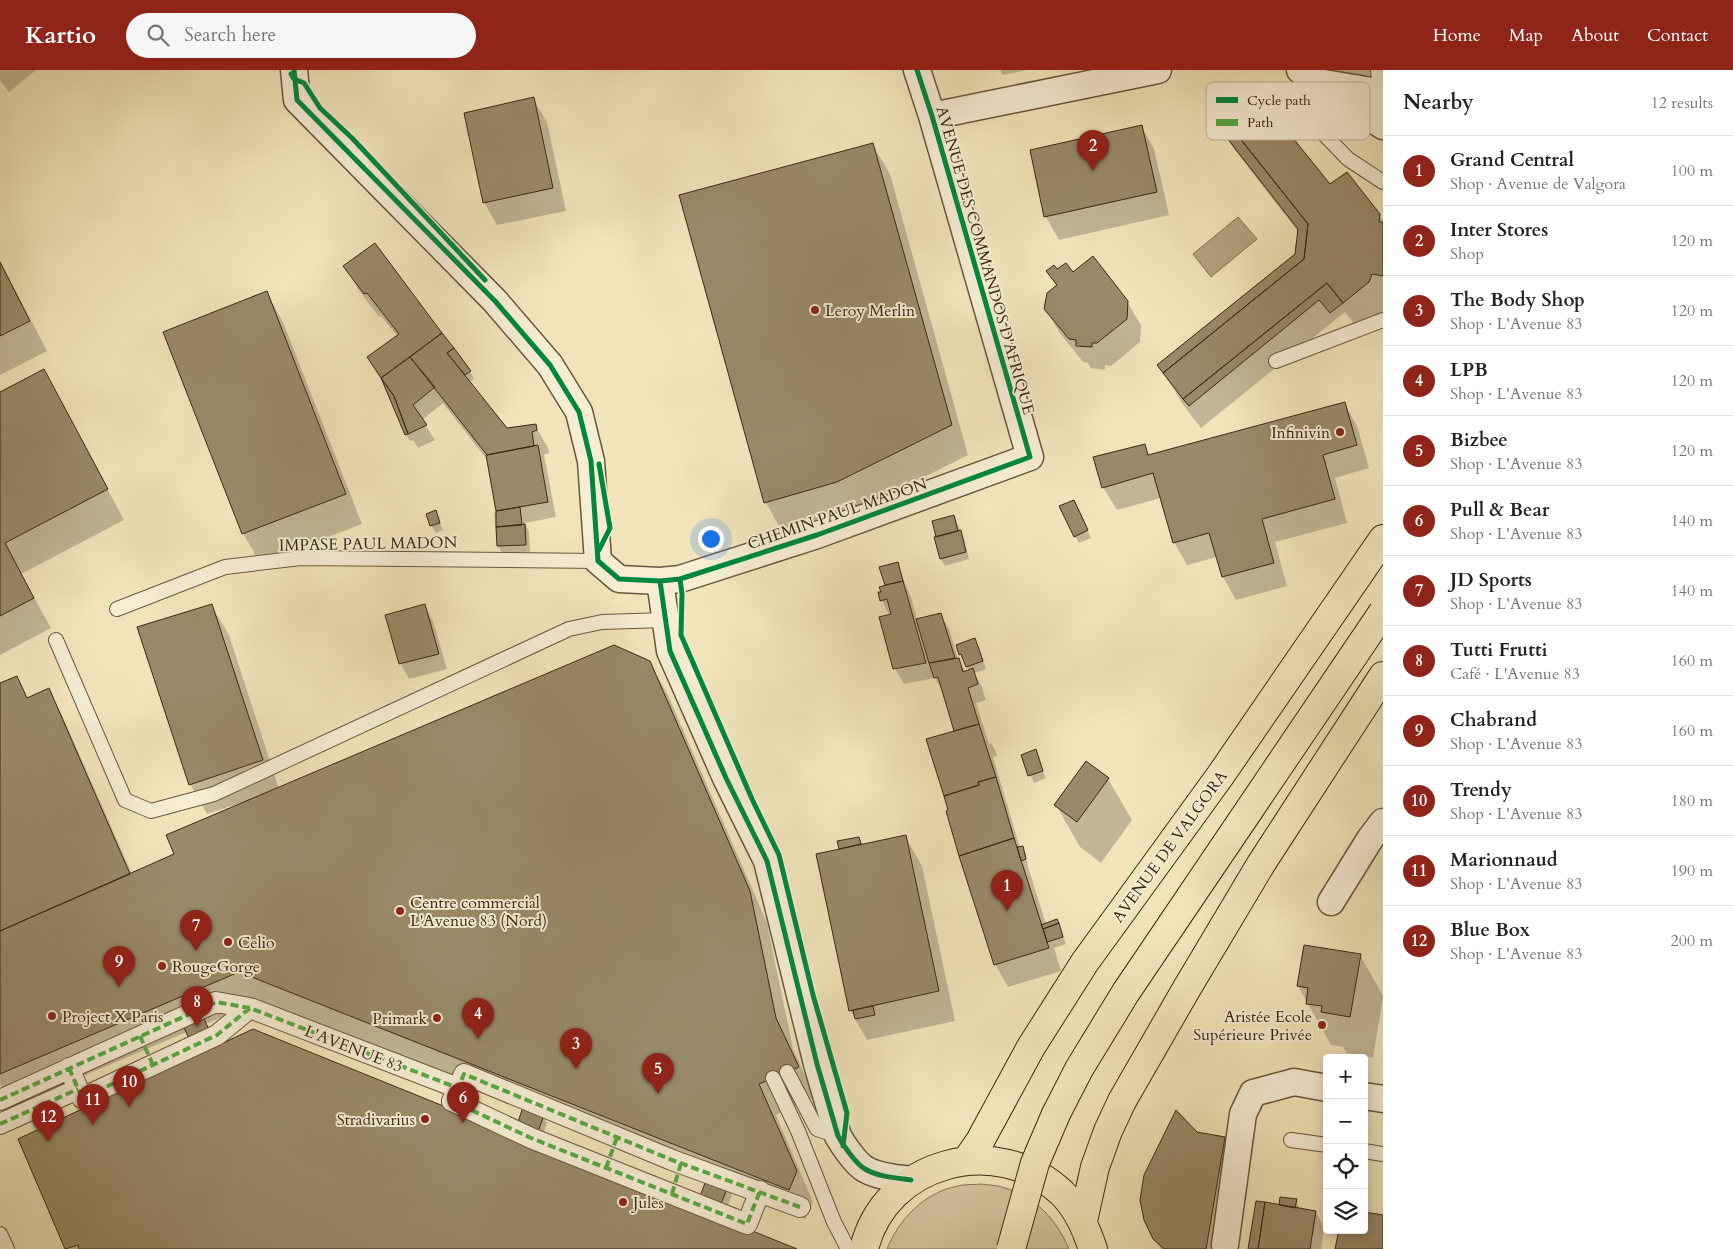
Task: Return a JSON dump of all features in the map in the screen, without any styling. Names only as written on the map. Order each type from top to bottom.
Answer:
[{"type":"main road","name":"AVENUE DE VALGORA","points":[[967,1160],[985,1134],[1031,1048],[1085,962],[1220,776],[1383,539]]},
{"type":"main road","points":[[1011,1249],[1013,1236],[1035,1163],[1056,1114],[1079,1069],[1126,992],[1383,612]]},
{"type":"main road","points":[[1083,1221],[1095,1167],[1108,1131],[1122,1101],[1261,864],[1383,676]]},
{"type":"main road","points":[[864,1249],[868,1235],[886,1204],[911,1180],[938,1167],[967,1160],[1001,1162],[1034,1173],[1062,1193],[1083,1221],[1093,1249]]},
{"type":"street","name":"AVENUE DES COMMANDOS D'AFRIQUE","points":[[917,70],[932,116],[1030,457]]},
{"type":"street","points":[[932,116],[1158,70]]},
{"type":"street","points":[[294,75],[297,100],[495,301],[550,365],[579,412],[592,461],[598,560]]},
{"type":"street","points":[[1309,76],[1357,82]]},
{"type":"street","points":[[1370,117],[1381,124]]},
{"type":"street","name":"CHEMIN PAUL MADON","points":[[598,560],[619,579],[660,581],[680,579],[817,535],[1030,457]]},
{"type":"street","points":[[660,581],[670,651],[726,778],[767,861],[817,1064],[838,1136],[843,1146],[864,1169],[886,1176],[911,1180]]},
{"type":"street","points":[[1331,902],[1370,839],[1383,822]]},
{"type":"street","name":"L'AVENUE 83","points":[[0,1100],[216,1002],[250,1008],[458,1088]]},
{"type":"street","points":[[69,1068],[82,1098],[217,1035],[250,1008]]},
{"type":"street","points":[[140,1036],[153,1065]]},
{"type":"street","points":[[760,1191],[747,1224],[531,1138],[452,1101],[464,1074],[681,1163],[760,1191],[800,1207]]},
{"type":"street","points":[[1225,1245],[1243,1114],[1253,1094],[1294,1082],[1323,1087]]},
{"type":"street","points":[[0,1124],[78,1089]]},
{"type":"street","points":[[1368,1097],[1383,1099]]},
{"type":"street","points":[[606,1168],[617,1136]]},
{"type":"street","points":[[672,1194],[681,1163]]},
{"type":"lane","points":[[1381,85],[1381,124]]},
{"type":"lane","points":[[1330,140],[1348,159],[1379,179],[1383,165]]},
{"type":"lane","points":[[1276,361],[1383,320]]},
{"type":"lane","name":"IMPASE PAUL MADON","points":[[117,609],[225,567],[300,558],[598,560]]},
{"type":"lane","points":[[56,640],[125,800],[151,811],[214,794],[569,629],[602,622],[665,620]]},
{"type":"lane","points":[[787,1072],[817,1129],[838,1136]]},
{"type":"lane","points":[[773,1078],[798,1131],[834,1222],[848,1249]]},
{"type":"lane","points":[[1291,1140],[1323,1144]]},
{"type":"lane","points":[[1368,1152],[1383,1154]]},
{"type":"lane","points":[[0,1234],[7,1249]]},
{"type":"shaded area","points":[[1238,217],[1257,239],[1211,277],[1193,254]]},
{"type":"shaded area","points":[[981,1184],[999,1186],[1016,1192],[1036,1203],[1052,1220],[1069,1249],[887,1249],[898,1227],[924,1201],[945,1189],[960,1185]]},
{"type":"building","points":[[534,97],[553,188],[483,203],[464,113]]},
{"type":"building","points":[[1142,125],[1157,192],[1044,217],[1030,150]]},
{"type":"building","points":[[1228,140],[1241,140],[1308,224],[1304,259],[1163,373],[1157,365],[1295,254],[1298,229]]},
{"type":"building","points":[[1241,140],[1295,140],[1330,184],[1347,172],[1380,214],[1379,222],[1383,222],[1383,276],[1372,274],[1369,282],[1343,303],[1327,283],[1183,399],[1163,373],[1304,259],[1308,224]]},
{"type":"building","name":"Leroy Merlin","points":[[873,143],[952,425],[837,482],[764,503],[679,195]]},
{"type":"building","points":[[375,243],[442,333],[381,378],[367,357],[399,334],[367,293],[364,294],[343,266]]},
{"type":"building","points":[[1093,256],[1128,301],[1127,319],[1097,343],[1092,343],[1092,347],[1076,346],[1076,340],[1069,339],[1044,309],[1047,293],[1057,285],[1046,271],[1054,265],[1057,269],[1066,263],[1073,272]]},
{"type":"building","points":[[0,262],[30,321],[0,336]]},
{"type":"building","points":[[1327,283],[1343,303],[1330,313],[1319,300],[1189,406],[1183,399]]},
{"type":"building","points":[[267,291],[346,494],[242,534],[163,332]]},
{"type":"building","points":[[442,333],[454,348],[447,353],[507,428],[536,424],[537,430],[532,432],[534,446],[487,455],[410,357]]},
{"type":"building","points":[[454,348],[471,371],[465,375],[447,353]]},
{"type":"building","points":[[410,357],[435,387],[413,405],[427,425],[408,434],[394,396],[381,378]]},
{"type":"building","points":[[44,369],[108,489],[5,543],[34,598],[0,616],[0,392]]},
{"type":"building","points":[[381,378],[394,396],[408,434],[405,435]]},
{"type":"building","points":[[1345,402],[1357,445],[1323,455],[1335,499],[1262,519],[1274,563],[1222,577],[1209,533],[1173,543],[1153,473],[1102,488],[1093,457],[1145,444],[1148,455]]},
{"type":"building","points":[[538,445],[548,502],[496,511],[486,455]]},
{"type":"building","points":[[1074,500],[1088,530],[1074,537],[1059,506]]},
{"type":"building","points":[[520,507],[522,525],[496,527],[496,511]]},
{"type":"building","points":[[436,510],[440,523],[430,526],[426,514]]},
{"type":"building","points":[[954,515],[958,531],[936,537],[932,521]]},
{"type":"building","points":[[525,524],[526,545],[497,546],[496,527]]},
{"type":"building","points":[[961,530],[966,552],[940,559],[934,537]]},
{"type":"building","points":[[898,562],[903,581],[885,585],[879,567]]},
{"type":"building","points":[[903,581],[926,663],[893,669],[879,617],[891,614],[887,599],[880,601],[878,592],[881,592],[879,587]]},
{"type":"building","points":[[212,604],[263,760],[189,785],[137,627]]},
{"type":"building","points":[[425,604],[439,654],[399,664],[385,615]]},
{"type":"building","points":[[941,613],[955,658],[929,663],[916,619]]},
{"type":"building","points":[[975,638],[983,661],[966,667],[956,645]]},
{"type":"building","name":"Centre commercial L'Avenue 83 (Nord)","points":[[614,645],[650,661],[750,891],[776,1018],[799,1067],[759,1084],[797,1171],[789,1190],[239,972],[0,1074],[0,931],[174,854],[166,835]]},
{"type":"building","points":[[959,658],[963,672],[973,668],[978,684],[968,688],[979,724],[954,731],[938,677],[934,678],[929,663]]},
{"type":"building","points":[[17,676],[27,698],[49,688],[130,874],[0,931],[0,683]]},
{"type":"building","points":[[979,724],[996,777],[978,782],[979,785],[944,796],[926,739]]},
{"type":"building","points":[[1036,749],[1043,771],[1028,776],[1021,755]]},
{"type":"building","points":[[1086,761],[1109,778],[1077,822],[1054,805]]},
{"type":"building","points":[[996,777],[1014,838],[959,856],[946,811],[948,810],[944,796],[979,785],[978,782]]},
{"type":"building","points":[[906,835],[939,991],[849,1011],[816,854]]},
{"type":"building","points":[[859,837],[861,844],[839,849],[837,841]]},
{"type":"building","points":[[1014,838],[1049,948],[994,965],[959,856]]},
{"type":"building","points":[[1023,846],[1026,859],[1021,861],[1017,847]]},
{"type":"building","points":[[1057,919],[1059,923],[1043,929],[1041,925]]},
{"type":"building","points":[[1059,923],[1063,937],[1047,942],[1043,929]]},
{"type":"building","points":[[1304,945],[1361,954],[1350,1017],[1321,1012],[1322,1006],[1306,1004],[1308,988],[1297,986]]},
{"type":"building","points":[[873,1006],[875,1015],[855,1019],[853,1010]]},
{"type":"building","points":[[201,1012],[210,1032],[190,1041],[181,1021]]},
{"type":"building","points":[[253,1029],[797,1249],[79,1249],[78,1245],[65,1249],[18,1139]]},
{"type":"building","points":[[523,1107],[544,1115],[537,1135],[516,1128]]},
{"type":"building","points":[[1176,1110],[1197,1132],[1225,1137],[1206,1249],[1164,1249],[1153,1239],[1144,1220],[1140,1200],[1144,1175]]},
{"type":"building","points":[[707,1178],[728,1186],[719,1209],[698,1201]]},
{"type":"building","points":[[1280,1197],[1297,1199],[1295,1208],[1279,1205]]},
{"type":"building","points":[[1256,1201],[1265,1202],[1258,1249],[1248,1249]]},
{"type":"building","points":[[1265,1202],[1316,1211],[1310,1249],[1258,1249]]},
{"type":"building","points":[[1368,1213],[1383,1215],[1383,1249],[1335,1249],[1338,1234],[1368,1234]]},
{"type":"marked path","points":[[0,1100],[216,1002],[250,1008]]},
{"type":"marked path","points":[[69,1068],[82,1098],[217,1035],[250,1008],[458,1088],[464,1074],[672,1160],[800,1207]]},
{"type":"marked path","points":[[140,1036],[153,1065]]},
{"type":"marked path","points":[[458,1088],[452,1101],[531,1138],[747,1224],[760,1191]]},
{"type":"marked path","points":[[0,1124],[78,1089]]},
{"type":"marked path","points":[[606,1168],[617,1137]]},
{"type":"marked path","points":[[672,1194],[681,1163]]},
{"type":"cycle path","points":[[294,70],[297,100],[495,301],[550,365],[579,412],[591,461],[598,561],[619,579],[660,581],[680,579],[817,535],[1030,457],[932,116],[917,70]]},
{"type":"cycle path","points":[[291,74],[294,79],[304,83],[320,108],[352,138],[485,280]]},
{"type":"cycle path","points":[[599,464],[610,528],[599,550]]},
{"type":"cycle path","points":[[680,579],[682,594],[681,635],[752,799],[779,855],[813,995],[847,1113],[843,1146]]},
{"type":"cycle path","points":[[660,581],[670,651],[726,778],[767,861],[817,1064],[838,1136],[861,1167],[870,1172],[911,1180]]},
{"type":"place","name":"Inter Stores","points":[[1093,171]]},
{"type":"place","name":"Leroy Merlin","points":[[815,310]]},
{"type":"place","name":"Infinivin","points":[[1340,432]]},
{"type":"place","name":"Centre commercial L'Avenue 83 (Nord)","points":[[400,911]]},
{"type":"place","name":"Grand Central","points":[[1007,911]]},
{"type":"place","name":"Celio","points":[[228,942]]},
{"type":"place","name":"JD Sports","points":[[196,951]]},
{"type":"place","name":"RougeGorge","points":[[162,966]]},
{"type":"place","name":"Chabrand","points":[[119,987]]},
{"type":"place","name":"Project X Paris","points":[[52,1016]]},
{"type":"place","name":"Primark","points":[[437,1018]]},
{"type":"place","name":"Aristée Ecole Supérieure Privée","points":[[1322,1025]]},
{"type":"place","name":"Tutti Frutti","points":[[197,1027]]},
{"type":"place","name":"LPB","points":[[478,1039]]},
{"type":"place","name":"The Body Shop","points":[[576,1069]]},
{"type":"place","name":"Bizbee","points":[[658,1094]]},
{"type":"place","name":"Trendy","points":[[129,1107]]},
{"type":"place","name":"Stradivarius","points":[[425,1119]]},
{"type":"place","name":"Pull & Bear","points":[[463,1123]]},
{"type":"place","name":"Marionnaud","points":[[93,1125]]},
{"type":"place","name":"Blue Box","points":[[48,1142]]},
{"type":"place","name":"Jules","points":[[623,1202]]}]
